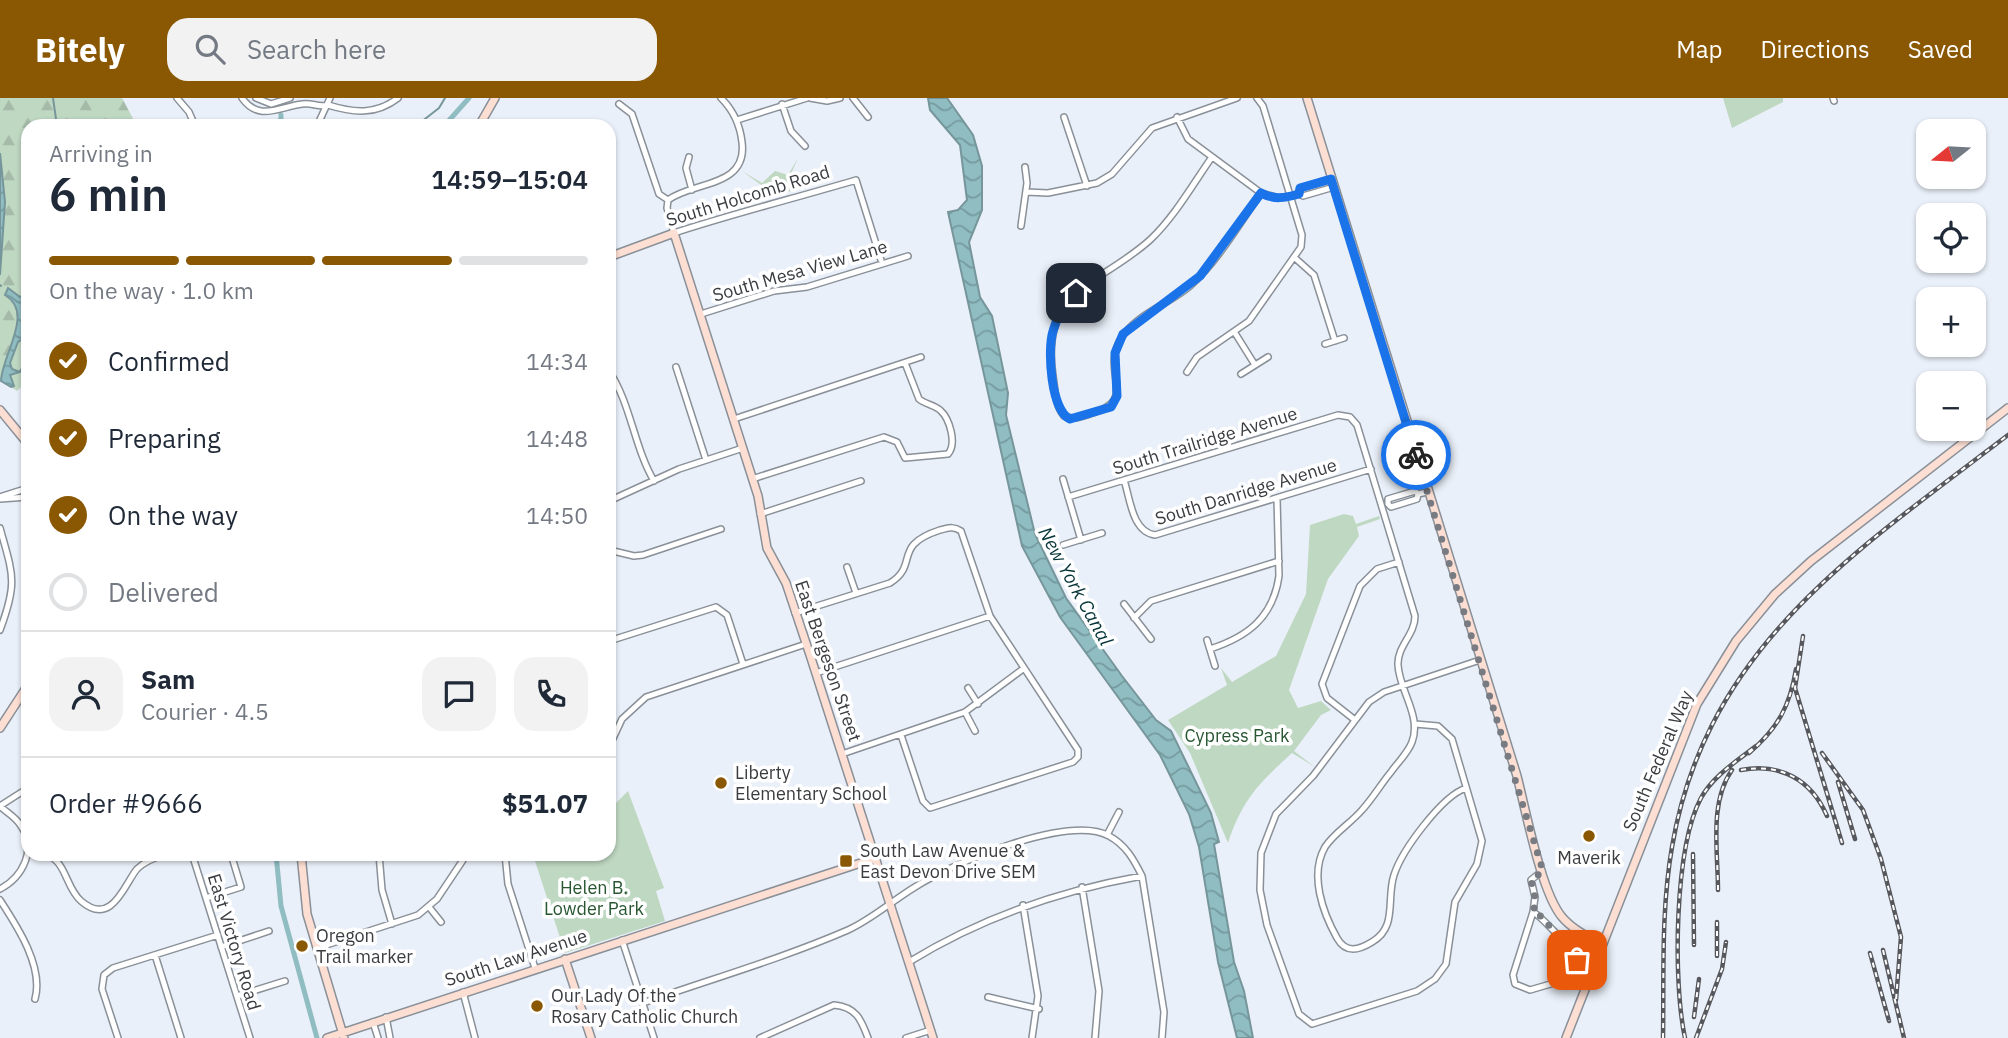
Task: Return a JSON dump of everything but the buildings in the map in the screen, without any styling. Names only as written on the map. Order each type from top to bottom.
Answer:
[{"type":"street","points":[[177,98],[192,119]]},
{"type":"street","points":[[242,98],[247,105],[269,113],[303,103],[319,108],[329,101]]},
{"type":"street","points":[[256,98],[271,104],[290,98]]},
{"type":"street","points":[[323,98],[362,113],[398,98]]},
{"type":"street","points":[[483,119],[495,98]]},
{"type":"street","points":[[668,200],[720,181],[738,166],[743,148],[737,120],[722,98]]},
{"type":"street","points":[[737,120],[805,98],[827,101],[840,98]]},
{"type":"street","points":[[853,98],[867,117]]},
{"type":"street","points":[[1026,192],[1048,193],[1087,186],[1112,174],[1152,128],[1237,98]]},
{"type":"street","points":[[1186,372],[1198,357],[1249,321],[1295,258],[1302,235],[1264,106],[1257,98]]},
{"type":"street","points":[[1307,98],[1543,871],[1560,915],[1590,938],[1603,944]]},
{"type":"street","points":[[320,119],[329,101]]},
{"type":"street","name":"East Bergeson Street","points":[[619,104],[632,114],[659,194],[668,200],[667,208],[674,233],[752,479],[766,548],[786,583],[932,1034]]},
{"type":"street","points":[[782,104],[791,131],[805,146]]},
{"type":"street","points":[[1064,117],[1087,186]]},
{"type":"street","points":[[1177,117],[1188,139],[1261,193],[1273,198],[1299,194],[1303,196],[1332,183]]},
{"type":"street","points":[[1212,157],[1154,236],[1076,293],[1058,316],[1051,338],[1050,353],[1058,406],[1064,416],[1076,418],[1111,407],[1117,396],[1115,353],[1123,334],[1200,276],[1261,193]]},
{"type":"street","points":[[689,158],[686,168],[692,190]]},
{"type":"street","points":[[1021,226],[1026,192],[1025,167]]},
{"type":"street","name":"South Holcomb Road","points":[[616,254],[766,203],[797,198],[856,180],[881,260]]},
{"type":"street","name":"South Mesa View Lane","points":[[701,314],[774,291],[807,287],[908,256]]},
{"type":"street","points":[[1295,258],[1314,275],[1335,341]]},
{"type":"street","points":[[1235,333],[1255,365]]},
{"type":"street","points":[[1325,344],[1344,338]]},
{"type":"street","points":[[734,419],[921,357]]},
{"type":"street","points":[[1241,374],[1268,357]]},
{"type":"street","points":[[752,479],[884,437],[891,437],[901,454],[910,459],[943,456],[951,451],[953,444],[948,422],[940,410],[919,399],[905,363]]},
{"type":"street","points":[[676,367],[706,460]]},
{"type":"street","points":[[616,383],[637,446],[654,481]]},
{"type":"street","name":"South Federal Way","points":[[1566,1038],[1697,704],[1755,616],[1811,561],[2008,408]]},
{"type":"street","points":[[0,410],[21,436]]},
{"type":"street","name":"South Trailridge Avenue","points":[[1068,497],[1338,415],[1350,417],[1357,425],[1371,469]]},
{"type":"street","points":[[616,498],[706,460],[743,448]]},
{"type":"street","points":[[1371,469],[1385,504],[1415,616],[1414,628],[1399,656],[1403,685],[1415,724],[1409,748],[1362,810],[1326,847],[1321,858],[1319,881],[1324,914],[1338,941],[1352,950],[1375,941],[1385,930],[1390,919],[1392,884],[1397,866],[1445,800],[1466,788]]},
{"type":"street","name":"South Danridge Avenue","points":[[1124,480],[1138,524],[1150,535],[1371,469]]},
{"type":"street","points":[[1063,479],[1082,540]]},
{"type":"street","points":[[761,514],[861,481]]},
{"type":"street","points":[[0,498],[21,490]]},
{"type":"street","points":[[1385,504],[1388,499],[1415,491],[1418,494],[1427,492]]},
{"type":"street","points":[[0,498],[21,497]]},
{"type":"street","points":[[1210,649],[1236,639],[1258,625],[1278,583],[1277,498]]},
{"type":"street","points":[[795,613],[897,579],[906,562],[909,548],[918,539],[950,527],[958,528],[963,535],[990,616],[1077,750],[1078,757],[1073,762],[926,807],[901,735]]},
{"type":"street","points":[[0,528],[13,576],[10,601],[0,630]]},
{"type":"street","points":[[616,552],[643,555],[721,529]]},
{"type":"street","points":[[1063,545],[1102,533]]},
{"type":"street","points":[[1134,618],[1151,601],[1279,561]]},
{"type":"street","points":[[1355,720],[1327,698],[1322,684],[1360,586],[1377,569],[1399,562]]},
{"type":"street","points":[[847,566],[856,593]]},
{"type":"street","points":[[1124,604],[1151,639]]},
{"type":"street","points":[[616,639],[716,607],[727,615],[743,664]]},
{"type":"street","points":[[816,673],[990,616]]},
{"type":"street","points":[[1207,639],[1215,666]]},
{"type":"street","points":[[616,729],[622,719],[646,697],[806,644]]},
{"type":"street","points":[[1415,724],[1429,723],[1446,731],[1452,739],[1480,832],[1481,850],[1477,864],[1455,902],[1448,956],[1440,973],[1417,991],[1318,1024],[1305,1022],[1299,1014],[1263,911],[1259,871],[1261,853],[1276,814],[1313,776],[1369,702],[1384,692],[1480,660]]},
{"type":"street","points":[[842,754],[965,712],[1023,669]]},
{"type":"street","points":[[968,688],[978,704]]},
{"type":"street","points":[[0,728],[21,696]]},
{"type":"street","points":[[965,712],[975,731]]},
{"type":"street","points":[[21,792],[0,806],[19,822],[21,828]]},
{"type":"street","points":[[1108,835],[1119,812]]},
{"type":"street","points":[[643,1003],[818,943],[857,926],[939,873],[1044,835],[1070,829],[1108,835],[1134,859],[1142,876],[1164,1012],[1162,1038]]},
{"type":"street","name":"South Law Avenue","points":[[327,1038],[343,1035],[386,1017],[876,858]]},
{"type":"street","points":[[0,889],[18,875],[24,861]]},
{"type":"street","points":[[55,861],[66,875],[76,897],[94,907],[104,907],[118,900],[139,867],[146,861]]},
{"type":"street","name":"East Victory Road","points":[[194,861],[250,1038]]},
{"type":"street","points":[[206,898],[241,887],[233,861]]},
{"type":"street","points":[[301,861],[307,914],[343,1035]]},
{"type":"street","points":[[380,861],[382,890],[392,924]]},
{"type":"street","points":[[317,948],[418,915],[429,907],[462,861]]},
{"type":"street","points":[[506,861],[508,884],[535,968]]},
{"type":"street","points":[[1533,912],[1542,917],[1554,935],[1578,958],[1571,978],[1530,990],[1515,984],[1513,975],[1536,902],[1531,880],[1543,871]]},
{"type":"street","points":[[909,962],[956,935],[1023,905],[1082,887],[1142,876]]},
{"type":"street","points":[[1082,887],[1099,991],[1095,1038]]},
{"type":"street","points":[[0,900],[16,926],[30,960],[38,987],[35,999]]},
{"type":"street","points":[[1023,905],[1039,1009],[1032,1038]]},
{"type":"street","points":[[429,907],[441,922]]},
{"type":"street","points":[[221,947],[269,931]]},
{"type":"street","points":[[118,1038],[102,989],[104,975],[113,968],[218,935]]},
{"type":"street","points":[[622,940],[654,1038]]},
{"type":"street","points":[[155,955],[181,1038]]},
{"type":"street","points":[[565,959],[591,1038]]},
{"type":"street","points":[[237,996],[285,981]]},
{"type":"street","points":[[463,992],[475,1038]]},
{"type":"street","points":[[988,997],[1039,1009]]},
{"type":"street","points":[[760,1038],[834,1005],[844,1006],[858,1014],[867,1038]]},
{"type":"street","points":[[386,1017],[390,1038]]},
{"type":"street","points":[[373,1022],[378,1038]]},
{"type":"street","points":[[906,1038],[932,1034]]},
{"type":"green space","points":[[0,98],[122,98],[133,119],[21,119],[21,387],[17,391],[0,379],[0,275],[5,202],[0,153]]},
{"type":"green space","points":[[1723,98],[1783,98],[1783,102],[1732,128]]},
{"type":"green space","points":[[798,158],[790,176],[800,188],[749,204],[761,185],[742,171],[762,183],[775,171],[788,175]]},
{"type":"green space","name":"Cypress Park","points":[[1344,514],[1353,516],[1356,524],[1379,516],[1380,519],[1357,527],[1359,536],[1328,579],[1289,690],[1298,708],[1321,701],[1331,710],[1321,715],[1294,751],[1315,767],[1292,753],[1253,793],[1239,815],[1228,843],[1190,753],[1168,720],[1227,685],[1221,668],[1232,682],[1276,656],[1306,594],[1310,525]]},
{"type":"green space","name":"Helen B. Lowder Park","points":[[628,791],[664,888],[656,891],[665,921],[565,953],[535,861],[616,861],[616,803]]},
{"type":"water","points":[[928,98],[947,98],[973,135],[982,166],[982,210],[969,242],[980,297],[992,316],[1008,393],[1006,415],[1035,534],[1066,598],[1156,720],[1171,731],[1211,813],[1219,842],[1214,844],[1234,962],[1244,991],[1253,1038],[1237,1038],[1218,962],[1199,847],[1189,814],[1160,755],[1060,617],[1022,546],[948,212],[958,210],[967,200],[960,145],[930,110]]},
{"type":"water","points":[[0,153],[5,202],[0,275]]},
{"type":"water","points":[[8,288],[21,296],[21,340],[10,363],[12,369],[20,372],[10,375],[14,386],[11,387],[1,381],[15,335],[17,312],[5,295]]},
{"type":"waterway","points":[[53,98],[56,119]]},
{"type":"waterway","points":[[425,119],[439,108],[445,98]]},
{"type":"waterway","points":[[450,119],[469,98]]},
{"type":"waterway","points":[[277,861],[281,906],[317,1038]]},
{"type":"railway","points":[[1663,1038],[1665,918],[1672,847],[1690,776],[1718,714],[1754,658],[1797,608],[1845,562],[1897,519],[2008,435]]},
{"type":"railway","points":[[1803,636],[1795,688],[1842,843]]},
{"type":"railway","points":[[1749,753],[1768,735],[1781,716],[1796,669]]},
{"type":"railway","points":[[1685,1038],[1679,984],[1678,916],[1685,849],[1692,820],[1701,798],[1712,783],[1756,746]]},
{"type":"railway","points":[[1822,753],[1863,810],[1881,859],[1901,937],[1896,1000]]},
{"type":"railway","points":[[1741,770],[1769,769],[1793,776],[1812,792],[1827,816]]},
{"type":"railway","points":[[1718,890],[1717,812],[1720,797],[1732,770]]},
{"type":"railway","points":[[1838,782],[1855,839]]},
{"type":"railway","points":[[1693,854],[1694,945]]},
{"type":"railway","points":[[1717,922],[1717,956]]},
{"type":"railway","points":[[1696,1038],[1722,969],[1726,942]]},
{"type":"railway","points":[[1883,950],[1904,1038]]},
{"type":"railway","points":[[1870,953],[1889,1021]]},
{"type":"railway","points":[[1694,1017],[1699,979]]},
{"type":"way so far","points":[[1416,455],[1517,776],[1543,871],[1533,875],[1531,880],[1536,902],[1533,912],[1542,917],[1554,935],[1576,954],[1577,960]]},
{"type":"place","name":"Liberty Elementary School","points":[[721,783]]},
{"type":"place","name":"Maverik","points":[[1589,836]]},
{"type":"place","name":"South Law Avenue & East Devon Drive SEM","points":[[846,861]]},
{"type":"place","name":"Oregon Trail marker","points":[[302,946]]},
{"type":"place","name":"Our Lady Of the Rosary Catholic Church","points":[[537,1006]]},
{"type":"route","points":[[1076,293],[1058,316],[1050,345],[1059,410],[1070,419],[1111,407],[1117,396],[1115,353],[1123,334],[1135,323],[1182,293],[1200,276],[1261,193],[1273,198],[1290,196],[1299,194],[1300,188],[1331,179],[1416,455]]},
{"type":"water label","name":"New York Canal","points":[[1076,586]]}]
